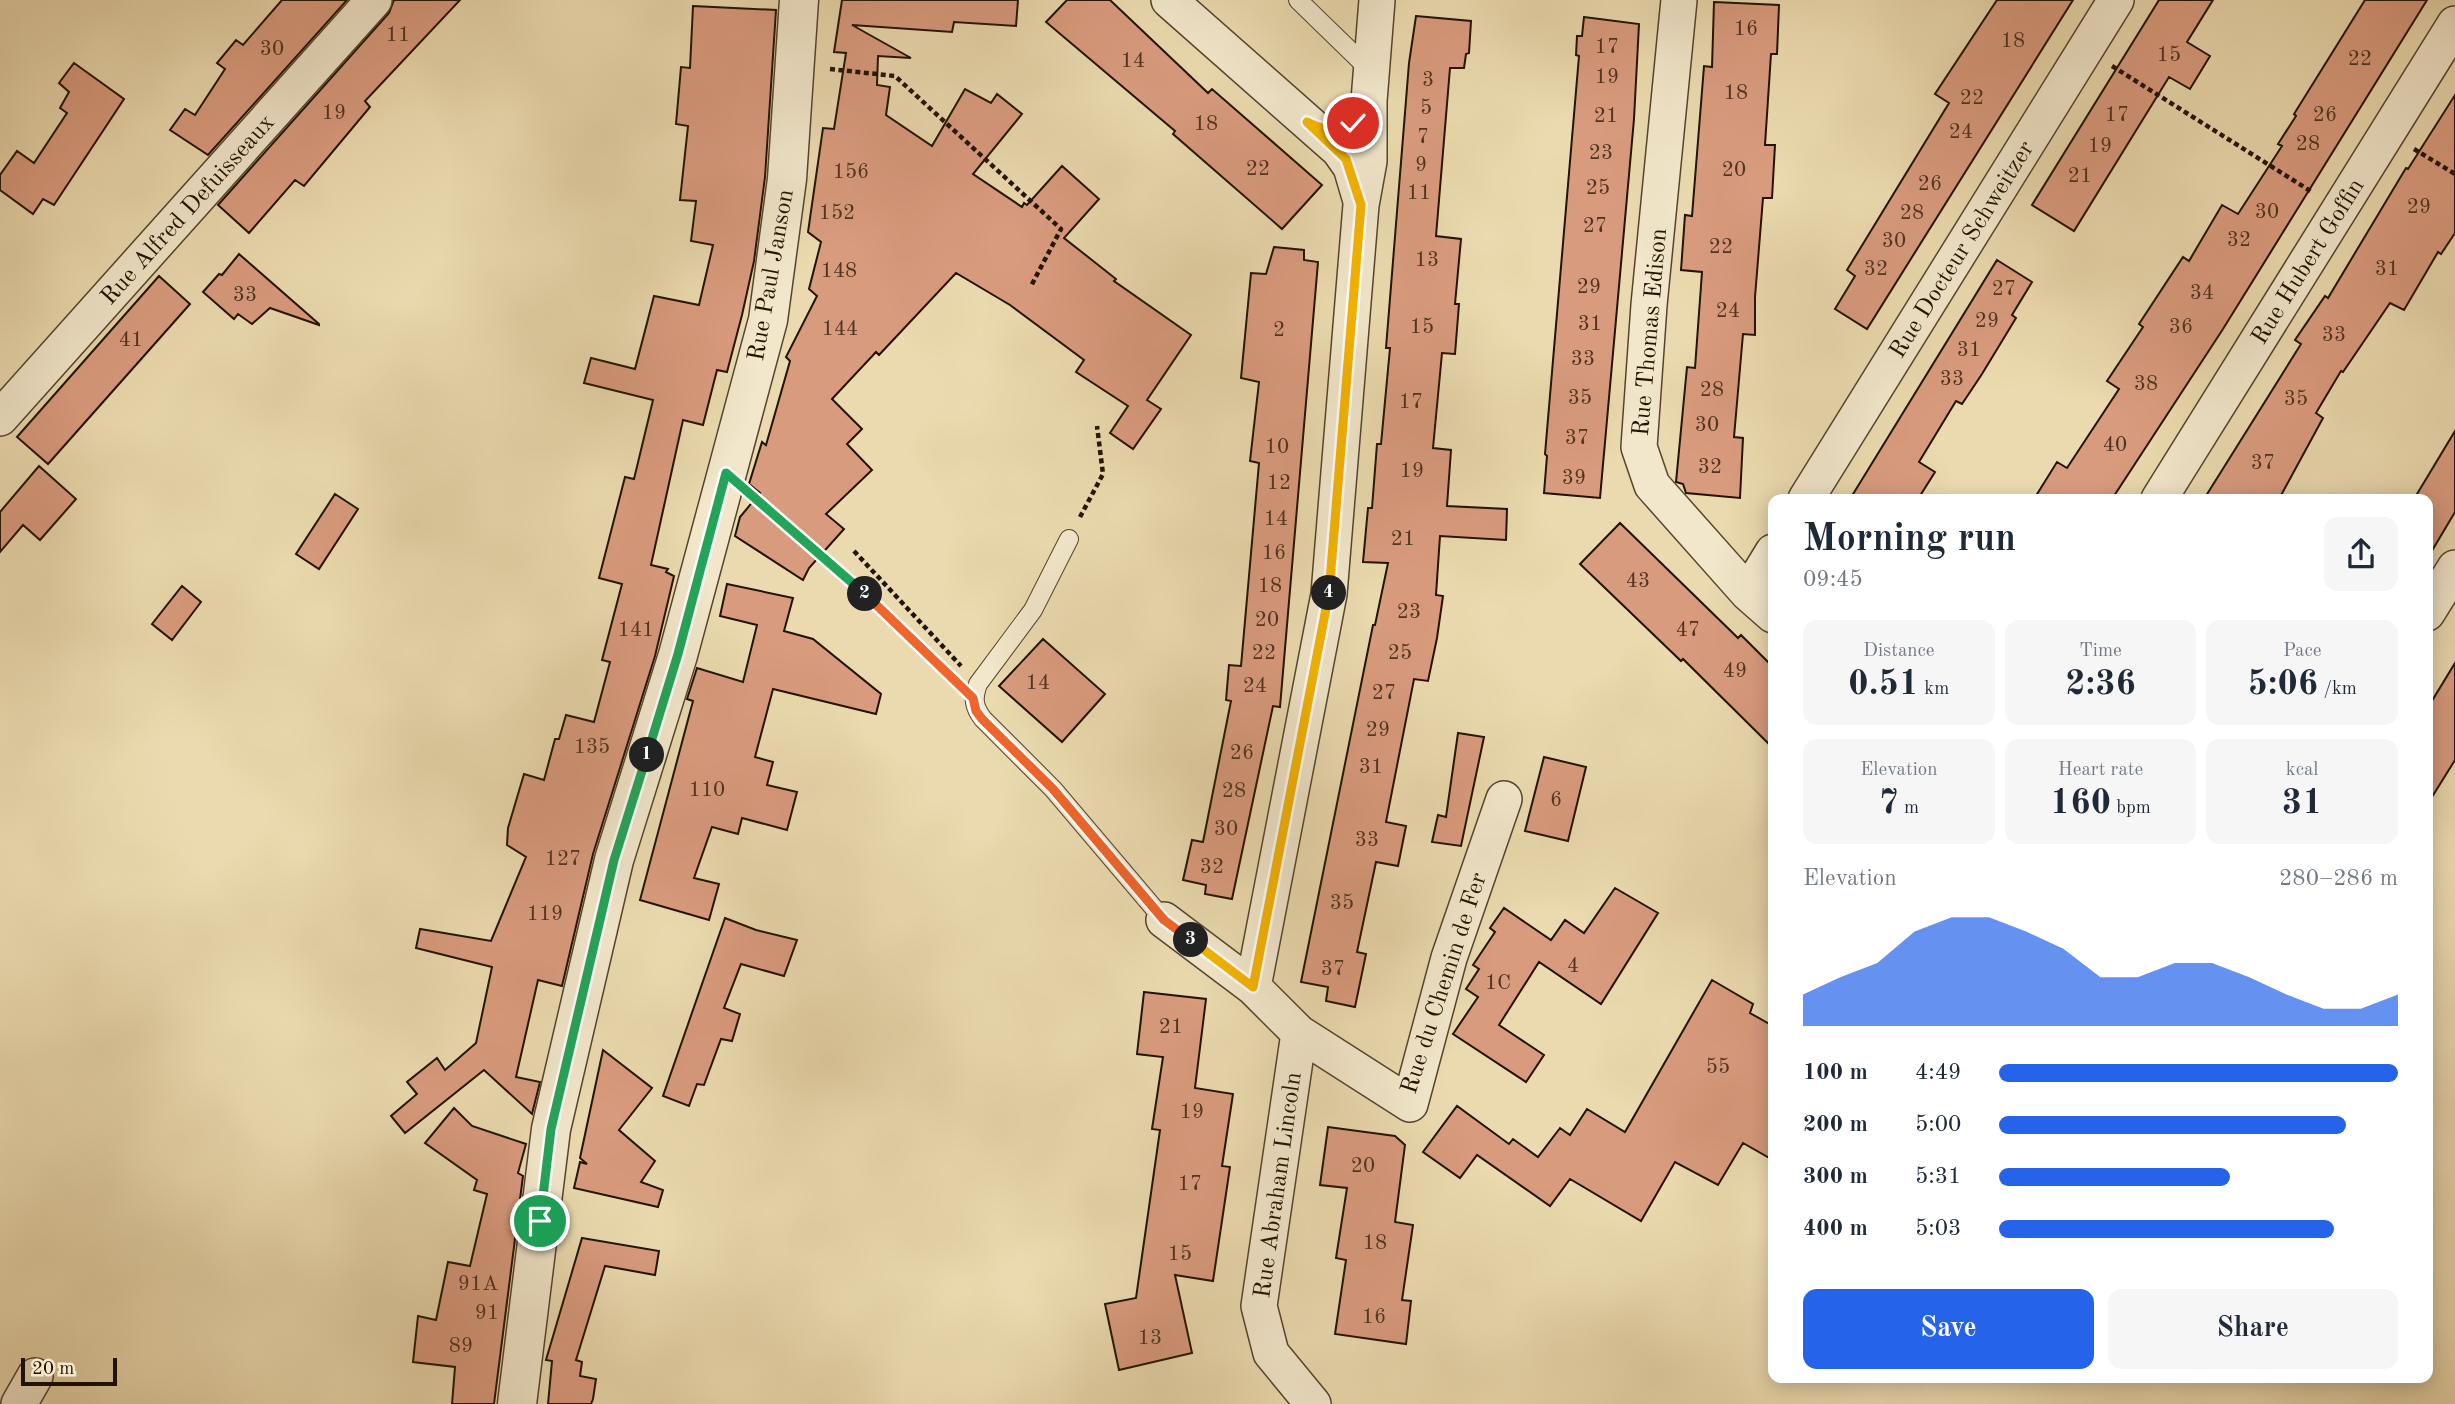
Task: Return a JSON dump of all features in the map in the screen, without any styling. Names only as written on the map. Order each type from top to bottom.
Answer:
[{"type":"street","name":"Rue Alfred Defuisseaux","points":[[0,418],[374,0]]},
{"type":"street","name":"Rue Paul Janson","points":[[517,1404],[551,1129],[614,860],[678,654],[768,320],[787,179],[799,0]]},
{"type":"street","points":[[1253,987],[1329,594],[1361,205],[1370,153],[1371,77],[1377,0]]},
{"type":"street","name":"Rue Thomas Edison","points":[[1679,0],[1639,447],[1652,485],[1760,604]]},
{"type":"street","name":"Rue Docteur Schweitzer","points":[[1809,494],[2116,0]]},
{"type":"street","points":[[1184,6],[1346,159],[1361,205]]},
{"type":"street","name":"Rue Hubert Goffin","points":[[2162,494],[2455,24]]},
{"type":"street","points":[[1307,122],[1325,130],[1344,129],[1357,117],[1371,77]]},
{"type":"street","points":[[2433,603],[2455,568]]},
{"type":"street","points":[[1760,604],[1768,572]]},
{"type":"street","name":"Rue du Chemin de Fer","points":[[1164,920],[1253,987],[1299,1033],[1410,1104],[1449,958],[1504,799]]},
{"type":"street","name":"Rue Abraham Lincoln","points":[[1299,1033],[1259,1306],[1271,1353],[1313,1404]]},
{"type":"lane","points":[[1298,0],[1371,77]]},
{"type":"lane","points":[[976,691],[1033,610],[1069,539]]},
{"type":"lane","name":"Rue du Chemin de Fer","points":[[976,691],[976,711],[982,719],[1053,789],[1164,920]]},
{"type":"path","points":[[2086,49],[2340,209]]},
{"type":"path","points":[[794,65],[895,76],[1061,229],[1031,286]]},
{"type":"path","points":[[2387,133],[2455,174]]},
{"type":"path","points":[[1069,539],[1103,474],[1097,426]]},
{"type":"path","points":[[726,473],[829,560],[976,691]]},
{"type":"path","points":[[854,551],[976,691]]},
{"type":"building","points":[[282,0],[347,0],[208,155],[170,130],[185,109],[195,115],[225,69],[217,63],[236,40],[243,45]]},
{"type":"building","points":[[394,0],[460,0],[365,101],[370,107],[304,186],[295,180],[249,233],[218,205],[389,13]]},
{"type":"building","points":[[842,0],[1018,0],[1016,26],[954,22],[952,32],[852,25],[911,58],[878,56],[877,85],[890,87],[886,115],[932,146],[965,89],[991,103],[997,94],[1022,114],[973,174],[1022,207],[1024,203],[1027,205],[1062,166],[1099,199],[1064,238],[1116,279],[1114,281],[1191,335],[1147,400],[1161,409],[1133,449],[1110,433],[1128,406],[1076,372],[1084,360],[1010,305],[956,273],[879,355],[876,352],[832,399],[862,429],[847,444],[872,470],[826,514],[844,529],[809,568],[803,580],[735,536],[740,517],[760,493],[749,484],[762,442],[766,445],[790,361],[786,357],[817,296],[809,289],[821,242],[808,232],[823,128],[834,129],[846,53],[834,52]]},
{"type":"building","points":[[1067,0],[1110,0],[1208,93],[1212,89],[1322,185],[1282,229],[1173,134],[1175,131],[1046,22]]},
{"type":"building","points":[[1997,0],[2073,0],[1867,329],[1835,309],[1855,276],[1847,270],[1949,103],[1935,94]]},
{"type":"building","points":[[2159,0],[2213,0],[2187,42],[2210,56],[2190,89],[2169,77],[2074,231],[2032,205]]},
{"type":"building","points":[[2365,0],[2427,0],[2223,329],[2115,494],[2037,494],[2057,462],[2067,468],[2119,389],[2107,381],[2143,327],[2139,324],[2183,257],[2189,261],[2222,205],[2238,214],[2282,146],[2278,144],[2296,116],[2294,114]]},
{"type":"building","points":[[1714,2],[1779,5],[1777,54],[1771,54],[1765,145],[1775,145],[1772,198],[1763,198],[1755,297],[1755,335],[1743,334],[1734,437],[1743,438],[1740,498],[1686,493],[1683,484],[1676,482],[1687,367],[1695,368],[1702,272],[1681,270],[1685,215],[1692,216],[1704,66],[1712,67]]},
{"type":"building","points":[[693,6],[776,10],[765,177],[754,261],[727,372],[717,370],[703,425],[683,420],[651,565],[668,569],[666,572],[674,576],[655,656],[593,854],[562,986],[538,980],[516,1077],[540,1082],[532,1114],[484,1070],[405,1133],[391,1116],[417,1094],[407,1082],[437,1058],[445,1070],[476,1043],[492,967],[416,948],[420,929],[491,941],[526,857],[507,845],[508,828],[524,774],[544,780],[555,739],[559,739],[566,715],[594,722],[610,662],[602,660],[622,584],[599,578],[625,477],[634,479],[653,400],[584,383],[591,358],[635,369],[654,296],[699,305],[713,245],[691,241],[696,201],[680,200],[688,126],[676,124],[681,67],[690,68]]},
{"type":"building","points":[[1416,16],[1471,21],[1469,53],[1466,54],[1464,68],[1450,68],[1436,236],[1461,239],[1455,304],[1459,304],[1455,354],[1442,353],[1433,448],[1451,450],[1447,506],[1507,509],[1506,540],[1440,536],[1436,595],[1443,596],[1437,638],[1428,681],[1414,679],[1386,822],[1406,826],[1398,866],[1376,862],[1357,952],[1366,954],[1355,1007],[1326,1001],[1328,987],[1301,982],[1388,563],[1363,562],[1368,508],[1372,508],[1377,444],[1381,444],[1409,63]]},
{"type":"building","points":[[1584,17],[1639,24],[1634,119],[1600,498],[1544,493],[1545,454],[1579,56],[1576,55],[1577,36],[1582,36]]},
{"type":"building","points":[[74,63],[124,99],[54,205],[43,199],[33,214],[0,190],[0,175],[17,151],[34,163],[67,113],[60,108],[69,92],[59,83]]},
{"type":"building","points":[[2455,95],[2455,233],[2441,254],[2438,252],[2404,310],[2390,303],[2343,372],[2341,371],[2316,413],[2323,418],[2282,494],[2207,494],[2301,344],[2295,340],[2325,296],[2328,298],[2406,168],[2408,169]]},
{"type":"building","points":[[1274,247],[1304,250],[1304,260],[1318,262],[1280,707],[1273,706],[1232,899],[1205,894],[1206,885],[1183,880],[1192,840],[1203,842],[1231,701],[1226,700],[1229,665],[1241,666],[1259,463],[1250,461],[1259,382],[1241,378],[1251,273],[1266,274]]},
{"type":"building","points":[[239,254],[319,325],[270,308],[252,324],[238,314],[234,319],[203,292],[219,274],[222,275]]},
{"type":"building","points":[[1997,260],[2032,282],[2012,315],[2016,318],[1982,374],[1962,404],[1956,401],[1919,462],[1935,472],[1921,494],[1853,494]]},
{"type":"building","points":[[159,276],[190,304],[48,464],[17,437]]},
{"type":"building","points":[[2455,431],[2455,512],[2433,549],[2433,494],[2417,494]]},
{"type":"building","points":[[39,466],[76,499],[40,540],[23,525],[0,552],[0,512]]},
{"type":"building","points":[[335,494],[358,509],[319,569],[296,554]]},
{"type":"building","points":[[1620,523],[1738,638],[1741,635],[1768,662],[1768,743],[1683,659],[1681,661],[1580,564]]},
{"type":"building","points":[[727,584],[793,598],[784,631],[813,639],[881,694],[876,714],[773,689],[755,757],[773,762],[767,785],[797,792],[787,830],[742,818],[738,834],[712,827],[694,878],[719,884],[709,920],[640,900],[693,701],[687,699],[697,668],[743,682],[757,625],[720,616]]},
{"type":"building","points":[[182,586],[201,602],[172,640],[152,624]]},
{"type":"building","points":[[1043,639],[1105,694],[1062,742],[999,686]]},
{"type":"building","points":[[2455,663],[2455,760],[2433,795],[2433,699]]},
{"type":"building","points":[[1458,733],[1484,737],[1461,846],[1432,842],[1438,815],[1446,817]]},
{"type":"building","points":[[1544,757],[1586,767],[1568,841],[1525,831]]},
{"type":"building","points":[[1615,888],[1658,913],[1601,1004],[1539,962],[1499,1025],[1544,1055],[1526,1082],[1453,1034],[1478,997],[1466,989],[1479,969],[1473,965],[1495,932],[1490,928],[1504,908],[1551,940],[1565,920],[1584,933]]},
{"type":"building","points":[[725,918],[756,930],[797,940],[784,976],[741,964],[724,1008],[740,1014],[732,1041],[721,1039],[704,1085],[697,1084],[689,1106],[663,1096]]},
{"type":"building","points":[[1712,980],[1753,1004],[1750,1013],[1768,1023],[1768,1157],[1743,1143],[1718,1185],[1675,1162],[1641,1221],[1570,1179],[1550,1206],[1477,1155],[1460,1178],[1423,1152],[1457,1106],[1509,1144],[1513,1139],[1538,1157],[1560,1128],[1570,1135],[1587,1109],[1625,1132]]},
{"type":"building","points":[[1144,992],[1206,999],[1195,1088],[1233,1094],[1222,1166],[1230,1167],[1213,1281],[1175,1275],[1192,1353],[1119,1370],[1105,1304],[1136,1298],[1160,1130],[1152,1129],[1163,1057],[1137,1054]]},
{"type":"building","points":[[603,1050],[652,1088],[619,1130],[655,1161],[641,1182],[663,1190],[658,1207],[574,1188],[580,1162],[587,1164],[580,1158]]},
{"type":"building","points":[[454,1108],[472,1126],[526,1144],[518,1173],[523,1176],[494,1404],[452,1404],[455,1367],[413,1362],[418,1316],[436,1320],[448,1262],[470,1266],[487,1194],[474,1190],[477,1180],[425,1143]]},
{"type":"building","points":[[1328,1127],[1395,1136],[1405,1145],[1395,1222],[1413,1225],[1402,1300],[1411,1301],[1406,1344],[1335,1334],[1346,1260],[1336,1258],[1347,1188],[1320,1185]]},
{"type":"building","points":[[582,1238],[659,1251],[655,1275],[605,1266],[576,1360],[582,1362],[580,1376],[596,1379],[591,1404],[548,1404],[552,1361],[546,1360]]},
{"type":"route","points":[[540,1221],[551,1129],[614,860],[678,654],[726,473],[829,560],[973,698],[976,711],[982,719],[1053,789],[1164,920],[1253,987],[1329,594],[1361,205],[1351,167],[1346,159],[1307,122],[1325,130],[1335,131],[1353,123]]}]
